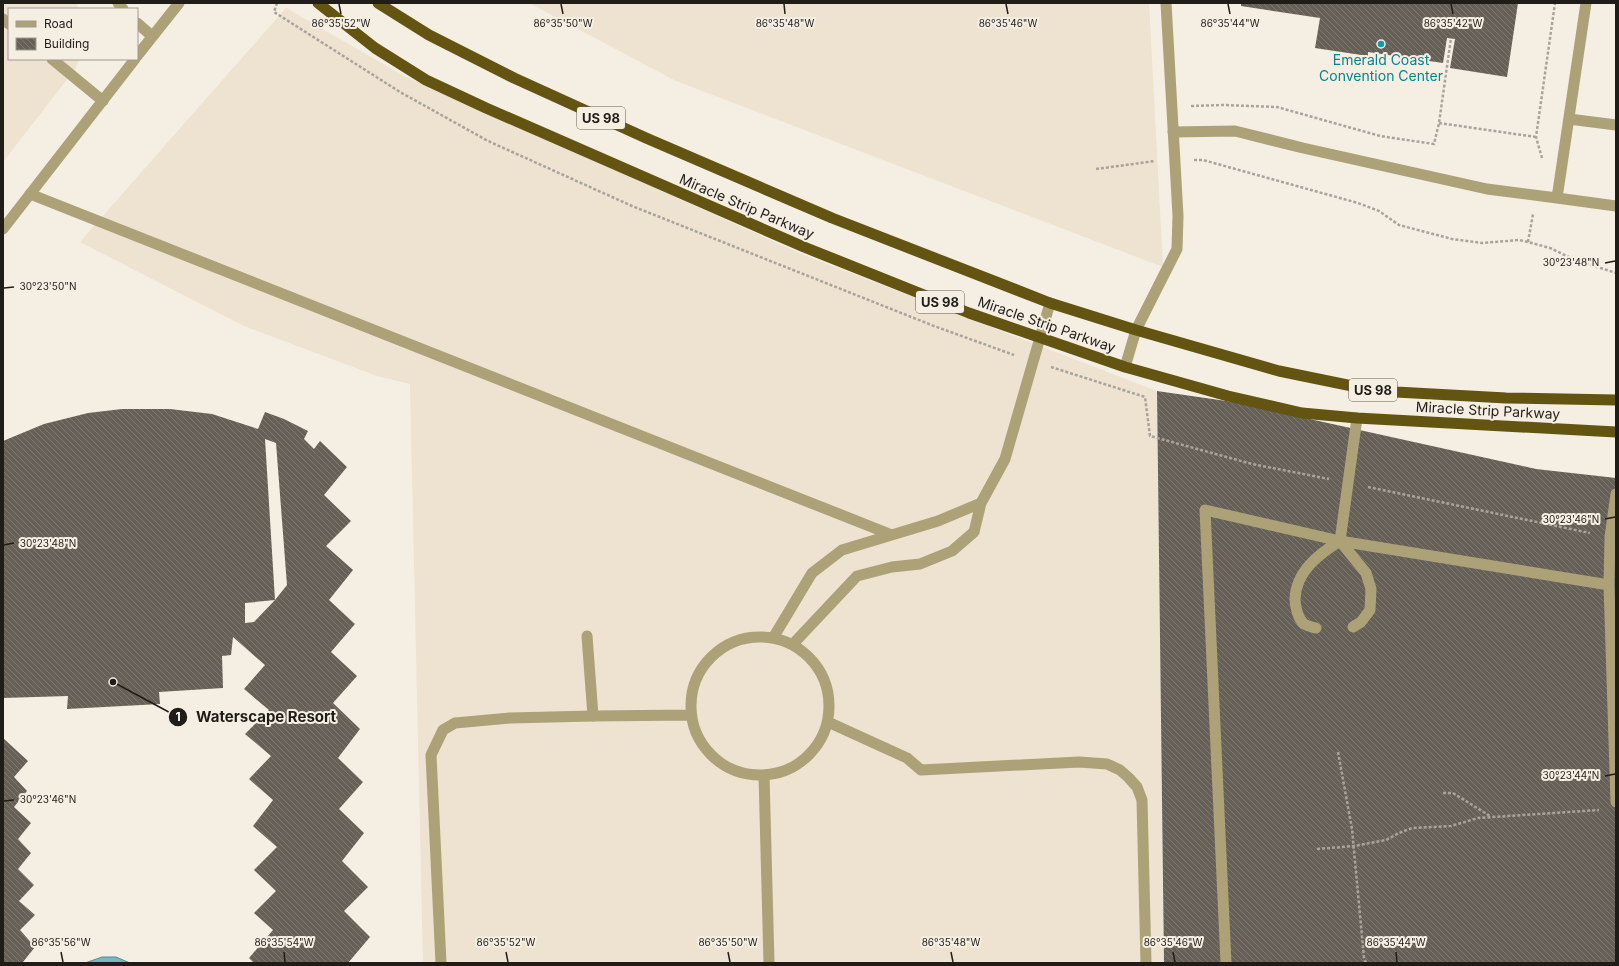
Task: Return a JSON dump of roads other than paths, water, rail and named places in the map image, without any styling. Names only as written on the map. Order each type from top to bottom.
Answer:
[{"type":"highway","name":"Miracle Strip Parkway","points":[[318,3],[375,48],[419,76],[486,108],[804,247],[969,313],[1125,367],[1228,396],[1302,413],[1356,418],[1616,432]]},
{"type":"highway","name":"Miracle Strip Parkway","points":[[378,3],[429,35],[514,78],[646,138],[832,218],[1050,303],[1136,330],[1279,371],[1362,388],[1396,392],[1506,398],[1616,400]]},
{"type":"street","points":[[138,55],[179,3]]},
{"type":"street","points":[[1125,367],[1136,330],[1177,249],[1178,216],[1166,3]]},
{"type":"street","points":[[1557,198],[1586,3]]},
{"type":"street","points":[[138,24],[152,36]]},
{"type":"street","points":[[53,60],[103,101]]},
{"type":"street","points":[[3,229],[134,60]]},
{"type":"street","points":[[1569,119],[1616,125]]},
{"type":"street","points":[[1173,132],[1235,131],[1303,148],[1479,187],[1616,206]]},
{"type":"street","points":[[30,194],[892,536]]},
{"type":"street","points":[[793,644],[857,576],[892,567],[920,564],[952,551],[974,532],[981,503],[1005,459],[1050,303]]},
{"type":"street","points":[[1352,627],[1361,622],[1370,610],[1371,589],[1366,573],[1340,540],[1356,418]]},
{"type":"street","points":[[1616,494],[1610,537],[1609,585],[1616,802]]},
{"type":"street","points":[[773,638],[812,573],[842,550],[938,521],[981,503]]},
{"type":"street","points":[[1226,963],[1205,510],[1340,540],[1609,585]]},
{"type":"street","points":[[1316,628],[1303,623],[1294,607],[1295,589],[1300,577],[1309,566],[1324,551],[1340,540]]},
{"type":"street","points":[[587,636],[593,716]]},
{"type":"street","points":[[751,637],[773,638],[793,644],[810,657],[822,675],[829,695],[828,722],[821,739],[807,757],[787,769],[764,775],[744,773],[724,765],[708,752],[697,735],[692,715],[692,694],[699,673],[712,656],[730,643],[751,637]]},
{"type":"street","points":[[441,963],[431,755],[443,730],[455,722],[510,718],[692,715]]},
{"type":"street","points":[[828,722],[907,758],[921,770],[1079,762],[1107,764],[1120,770],[1137,787],[1142,800],[1146,963]]},
{"type":"street","points":[[764,775],[769,963]]},
{"type":"water","points":[[102,957],[116,957],[130,963],[85,963]]},
{"type":"place","name":"Emerald Coast Convention Center","points":[[1381,44]]},
{"type":"place","name":"Waterscape Resort","points":[[113,682]]}]
